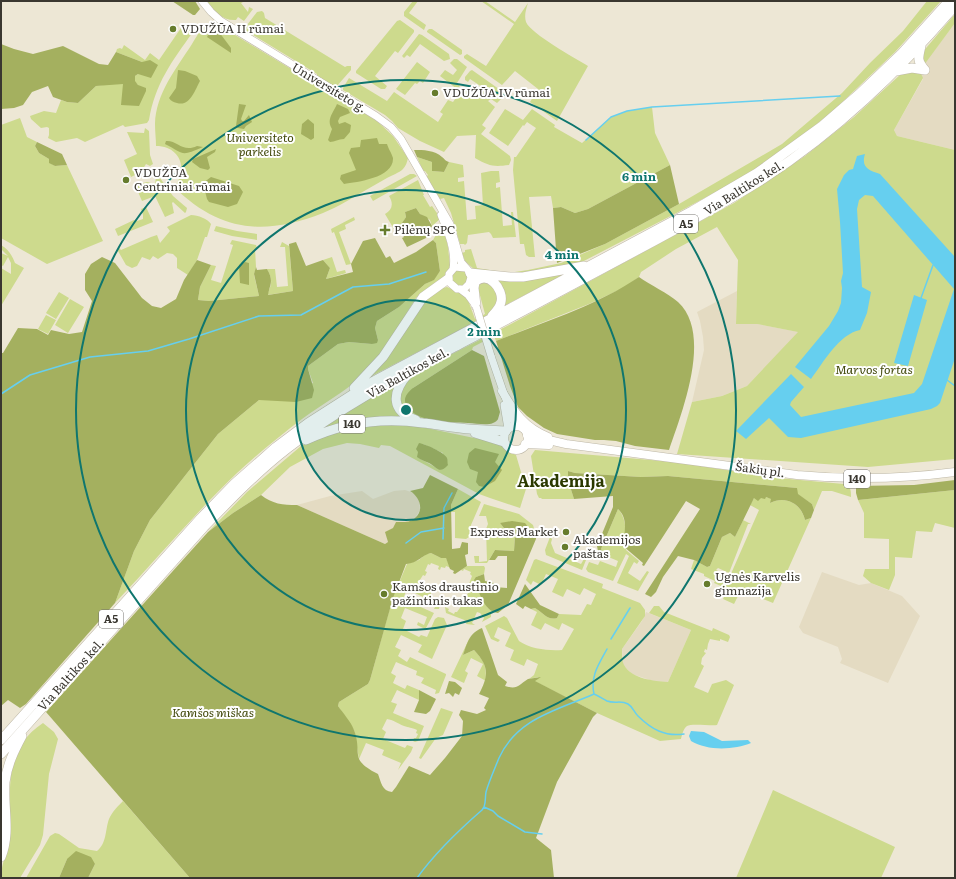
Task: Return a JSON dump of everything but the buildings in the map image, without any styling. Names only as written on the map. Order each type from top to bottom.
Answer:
[{"type":"highway","name":"Via Baltikos kel.","points":[[25,720],[193,526],[234,484],[276,447],[308,423],[372,382],[595,263],[722,194],[757,173],[840,111],[886,69],[949,1]]},
{"type":"highway","name":"Via Baltikos kel.","points":[[25,720],[204,527],[234,496],[287,449],[352,404],[412,369],[656,240],[757,182],[796,156],[858,107],[921,45],[955,6]]},
{"type":"highway","points":[[896,71],[912,68],[925,70],[918,59],[921,45]]},
{"type":"highway","points":[[467,270],[510,277],[523,277],[595,263]]},
{"type":"highway","name":"140","points":[[476,306],[474,288],[475,282],[482,278],[494,282],[499,287],[501,301],[500,306],[490,319]]},
{"type":"highway","points":[[347,397],[383,357],[423,297],[448,279]]},
{"type":"highway","points":[[412,369],[399,385],[396,393],[396,400],[399,408],[405,415],[423,422]]},
{"type":"highway","name":"140","points":[[287,449],[329,430],[360,422],[374,421],[423,422],[458,428],[504,442]]},
{"type":"highway","points":[[458,428],[507,430]]},
{"type":"highway","points":[[1,856],[5,841],[5,791],[7,773],[25,720]]},
{"type":"highway","name":"A5","points":[[2,740],[25,720]]},
{"type":"highway","name":"A5","points":[[1,754],[25,720]]},
{"type":"main road","name":"Universiteto g.","points":[[202,1],[221,21],[376,116],[391,127],[405,144],[450,224],[461,262],[467,270]]},
{"type":"main road","name":"Universiteto g.","points":[[433,196],[453,250],[454,260],[452,269]]},
{"type":"main road","points":[[458,267],[467,270],[471,277],[470,288],[476,306],[466,293],[451,285],[448,279],[452,269],[458,267]]},
{"type":"main road","points":[[460,289],[467,287],[470,284]]},
{"type":"main road","name":"140","points":[[476,306],[502,391],[514,410],[528,426],[540,434],[566,444]]},
{"type":"main road","points":[[502,391],[513,420],[518,426],[523,428],[527,435],[525,444]]},
{"type":"main road","points":[[502,391],[507,430]]},
{"type":"main road","points":[[504,442],[504,436],[507,430],[513,426],[518,426]]},
{"type":"main road","name":"Šakių pl.","points":[[527,435],[566,444],[675,458],[759,471],[830,478],[902,477],[955,472]]},
{"type":"main road","name":"140","points":[[504,442],[508,447],[516,450],[525,444]]},
{"type":"main road","name":"Šakių pl.","points":[[525,444],[566,444]]},
{"type":"shaded area","points":[[955,23],[955,150],[897,136],[894,130],[923,79],[918,72]]},
{"type":"shaded area","points":[[737,291],[736,324],[757,324],[799,332],[747,386],[722,396],[692,402],[704,350],[703,337],[697,312]]},
{"type":"shaded area","points":[[405,490],[414,493],[419,500],[420,510],[415,518],[408,522],[396,522],[394,528],[386,532],[388,542],[385,544],[297,505],[330,496],[362,491],[373,499],[394,491]]},
{"type":"shaded area","points":[[822,572],[859,585],[871,583],[902,596],[920,616],[888,683],[840,663],[842,659],[838,647],[803,633],[799,627]]},
{"type":"shaded area","points":[[646,612],[691,630],[668,682],[653,681],[632,674],[623,665],[622,649],[642,621]]},
{"type":"green space","points":[[172,1],[195,1],[200,9],[195,15],[193,15]]},
{"type":"green space","points":[[206,1],[245,1],[241,3],[248,12],[249,7],[253,9],[244,21],[238,17],[236,20],[231,20],[219,15]]},
{"type":"green space","points":[[413,1],[418,1],[409,13],[426,25],[424,30],[404,16],[404,12]]},
{"type":"green space","points":[[481,1],[485,1],[515,22],[528,3],[525,17],[526,22],[530,27],[544,39],[588,66],[557,121],[530,102],[538,89],[515,71],[502,85],[464,58],[467,54],[486,66],[514,24]]},
{"type":"green space","points":[[927,1],[941,1],[895,52],[834,110],[797,140],[747,175],[580,263],[528,274],[512,275],[477,272],[465,261],[462,253],[465,252],[465,250],[471,249],[477,268],[508,273],[561,263],[605,244],[679,204],[782,144],[842,93],[903,31]]},
{"type":"green space","points":[[262,11],[265,18],[345,67],[351,66],[351,70],[336,87],[334,87],[317,76],[317,74],[250,33],[249,35],[244,31],[244,29],[257,12]]},
{"type":"green space","points":[[955,14],[955,23],[924,65],[921,54]]},
{"type":"green space","points":[[400,20],[414,30],[414,32],[398,53],[395,51],[375,76],[387,86],[385,89],[381,89],[356,73],[356,71],[397,21]]},
{"type":"green space","name":"Universiteto parkelis","points":[[212,21],[377,121],[393,136],[408,158],[404,168],[400,172],[329,211],[281,225],[262,227],[244,226],[226,221],[208,213],[191,202],[174,187],[179,180],[181,173],[180,160],[171,150],[156,146],[156,113],[163,92],[174,72],[200,31]]},
{"type":"green space","points":[[183,25],[193,32],[165,73],[155,95],[147,123],[125,127],[123,125],[85,142],[77,138],[56,142],[48,138],[49,128],[41,128],[31,119],[30,116],[44,111],[56,113],[61,100],[78,103],[96,86],[117,83],[138,85],[134,81],[142,62],[116,52],[117,49],[122,49],[124,45],[145,60],[150,53],[159,60]]},
{"type":"green space","points":[[429,29],[432,29],[462,50],[462,54],[460,55],[427,32]]},
{"type":"green space","points":[[213,30],[219,32],[231,48],[231,53],[207,37],[210,31]]},
{"type":"green space","points":[[419,34],[449,54],[450,59],[444,61],[420,44],[410,57],[407,55],[404,58],[402,56]]},
{"type":"green space","points":[[1,44],[33,54],[63,46],[99,64],[108,65],[116,52],[142,62],[150,60],[158,65],[151,78],[138,74],[135,76],[135,81],[138,85],[146,88],[139,106],[121,105],[123,84],[96,86],[78,103],[67,102],[53,97],[48,86],[32,92],[23,105],[14,108],[1,109]]},
{"type":"green space","points":[[454,59],[457,59],[467,67],[457,83],[460,86],[457,89],[440,76],[445,70],[453,75],[457,70],[450,63]]},
{"type":"green space","points":[[417,62],[430,72],[423,83],[420,81],[417,84],[415,83],[405,95],[396,89]]},
{"type":"green space","points":[[178,70],[197,76],[200,81],[192,97],[182,104],[173,102],[169,98],[176,88]]},
{"type":"green space","points":[[472,70],[506,94],[497,103],[491,99],[488,101],[495,107],[482,125],[486,128],[481,134],[510,156],[511,160],[509,165],[491,165],[475,158],[476,135],[457,136],[444,152],[420,141],[398,128],[385,115],[343,90],[349,78],[387,101],[394,92],[438,122],[443,114],[440,112],[448,100],[453,102],[463,88],[478,98],[485,89],[470,79],[468,82],[465,80],[465,77]]},
{"type":"green space","name":"Marvos fortas","points":[[908,71],[919,73],[923,78],[894,130],[897,136],[955,150],[955,459],[868,467],[677,454],[692,402],[722,396],[747,386],[798,332],[757,324],[736,324],[738,260],[717,227],[676,249],[641,272],[639,277],[625,287],[589,304],[496,341],[494,336],[473,347],[472,350],[413,388],[439,421],[426,420],[318,431],[345,412],[397,382],[511,324],[734,203],[805,156],[854,117],[901,74]]},
{"type":"green space","points":[[239,104],[246,105],[241,119],[242,121],[244,121],[249,115],[252,122],[244,129],[236,126]]},
{"type":"green space","points":[[337,104],[348,109],[350,113],[340,117],[338,121],[339,124],[345,122],[351,125],[350,132],[344,139],[330,142],[328,140],[332,129],[330,126],[330,120]]},
{"type":"green space","points":[[652,107],[655,133],[670,165],[588,209],[575,213],[561,207],[553,208],[551,196],[529,197],[535,257],[529,257],[526,255],[524,244],[520,244],[513,170],[514,157],[516,157],[536,128],[527,122],[524,126],[523,125],[508,146],[489,133],[505,109],[523,120],[532,109],[555,125],[554,127],[582,143],[611,117],[627,111]]},
{"type":"green space","points":[[20,118],[27,137],[37,142],[35,146],[39,153],[49,159],[50,163],[55,166],[67,165],[103,241],[47,264],[1,238],[1,125]]},
{"type":"green space","points":[[308,119],[314,124],[314,138],[311,140],[301,134],[302,124]]},
{"type":"green space","points":[[145,128],[149,131],[150,155],[153,164],[150,166],[146,164],[141,172],[131,177],[124,160],[137,154],[127,132],[144,133]]},
{"type":"green space","points":[[377,138],[379,144],[387,144],[393,158],[392,165],[388,170],[374,178],[344,184],[340,179],[341,175],[356,170],[349,153],[351,148],[360,147],[361,140]]},
{"type":"green space","points":[[166,141],[174,142],[188,148],[197,146],[203,147],[183,153],[165,144]]},
{"type":"green space","points":[[37,142],[62,154],[67,165],[55,166],[49,163],[49,159],[39,153],[35,146]]},
{"type":"green space","points":[[216,149],[215,152],[207,157],[210,168],[208,170],[200,168],[192,162],[193,159]]},
{"type":"green space","points":[[414,150],[436,153],[449,162],[444,172],[432,171],[432,162],[417,157]]},
{"type":"green space","points":[[417,157],[432,162],[432,171],[444,172],[449,162],[463,165],[464,177],[458,178],[458,182],[464,181],[467,220],[476,219],[475,206],[483,205],[481,173],[499,171],[500,182],[496,183],[496,188],[500,187],[503,226],[512,225],[511,212],[513,212],[516,237],[493,238],[489,232],[468,235],[467,243],[465,245],[460,244],[451,213],[444,198],[440,199],[426,177],[428,175],[425,171],[423,171]]},
{"type":"green space","points":[[670,165],[679,204],[605,244],[557,263],[553,208],[561,207],[575,213],[588,209]]},
{"type":"green space","points":[[410,174],[417,176],[373,201],[370,196]]},
{"type":"green space","points":[[156,177],[160,178],[173,196],[187,208],[185,213],[173,202],[174,213],[165,217],[155,196],[142,201],[135,185],[147,182],[155,184]]},
{"type":"green space","points":[[211,177],[239,186],[243,192],[237,204],[228,207],[209,202],[203,183]]},
{"type":"green space","points":[[418,180],[423,195],[430,207],[432,206],[440,219],[432,226],[430,220],[420,214],[416,208],[405,212],[406,217],[399,229],[395,231],[385,214],[392,206],[389,196]]},
{"type":"green space","points":[[146,207],[153,222],[118,236],[115,229],[134,220],[137,221],[143,219],[141,209]]},
{"type":"green space","points":[[416,208],[420,214],[427,217],[432,226],[426,238],[407,247],[402,238],[404,237],[400,227],[406,217],[405,212]]},
{"type":"green space","points":[[191,215],[208,220],[211,224],[197,260],[188,275],[177,268],[177,258],[173,254],[167,253],[158,259],[153,256],[150,260],[142,257],[137,266],[132,268],[126,265],[118,251],[119,248],[121,250],[157,235],[160,243],[170,231],[167,227]]},
{"type":"green space","points":[[354,217],[355,220],[345,225],[346,229],[339,232],[351,264],[346,265],[334,232],[332,233],[331,229]]},
{"type":"green space","points":[[216,226],[257,234],[257,240],[232,236],[214,231]]},
{"type":"green space","points":[[441,231],[445,233],[450,266],[444,280],[424,291],[416,298],[379,357],[363,375],[349,387],[302,419],[245,466],[221,489],[115,603],[134,551],[150,520],[218,434],[259,400],[273,400],[313,383],[308,366],[338,344],[349,342],[372,344],[378,340],[375,328],[377,321],[399,307],[425,284],[433,280],[440,271],[436,243],[433,240],[437,233]]},
{"type":"green space","points":[[375,238],[386,258],[390,256],[394,263],[416,252],[433,240],[436,243],[440,271],[434,280],[425,284],[399,307],[377,321],[375,328],[378,340],[377,343],[349,342],[338,344],[308,366],[314,390],[312,398],[296,402],[259,400],[218,434],[150,520],[134,551],[115,603],[26,704],[20,708],[8,700],[1,706],[1,353],[3,353],[18,328],[37,329],[48,335],[51,330],[69,334],[82,332],[92,301],[85,290],[85,274],[91,264],[102,257],[115,263],[142,298],[152,306],[161,308],[176,299],[184,280],[197,260],[211,265],[200,287],[198,300],[209,301],[259,296],[254,274],[256,267],[257,270],[267,269],[269,273],[271,282],[268,295],[293,291],[289,244],[296,242],[306,266],[323,260],[330,268],[326,279],[353,272],[351,264],[363,241]]},
{"type":"green space","points":[[232,240],[256,245],[256,267],[254,275],[259,296],[209,301],[198,300],[200,287],[211,265],[216,266],[211,280],[221,283],[233,245],[230,244]]},
{"type":"green space","points":[[282,242],[289,246],[293,291],[267,295],[271,282],[267,269],[275,269],[277,287],[288,286],[285,247],[280,247]]},
{"type":"green space","points":[[1,245],[10,252],[15,263],[24,268],[1,306],[1,268],[11,274],[11,263],[8,257],[3,266],[1,265],[1,253],[8,256],[1,249]]},
{"type":"green space","points":[[332,257],[337,272],[345,270],[346,273],[326,279],[330,268],[323,260]]},
{"type":"green space","points":[[245,262],[249,263],[249,285],[240,283],[239,265]]},
{"type":"green space","points":[[460,270],[466,272],[468,278],[466,284],[460,286],[454,284],[452,278],[454,272]]},
{"type":"green space","points":[[567,273],[502,307],[492,277]]},
{"type":"green space","points":[[639,277],[678,302],[688,316],[693,333],[694,353],[692,374],[681,415],[669,450],[635,446],[616,441],[595,440],[557,434],[544,428],[527,416],[518,407],[496,341],[588,305]]},
{"type":"green space","points":[[480,281],[491,283],[499,299],[493,311],[368,378],[425,299],[443,288],[447,287],[465,295],[475,319],[485,314],[478,288]]},
{"type":"green space","points":[[59,292],[69,298],[56,319],[46,313]]},
{"type":"green space","points":[[70,299],[84,307],[68,333],[55,325]]},
{"type":"green space","points":[[46,315],[56,320],[48,334],[38,329]]},
{"type":"green space","points":[[472,350],[484,356],[500,412],[497,420],[494,423],[487,424],[443,422],[426,419],[412,412],[405,401],[409,392]]},
{"type":"green space","points":[[379,423],[412,425],[498,443],[516,455],[526,489],[520,508],[479,494],[390,446],[381,445],[379,448],[347,443],[323,449],[290,467],[261,495],[233,513],[208,532],[247,492],[301,446],[328,432]],"holes":[[[423,444],[443,453],[436,468],[418,457],[418,452]]]},
{"type":"green space","points":[[419,443],[442,453],[447,458],[448,465],[440,470],[417,457],[418,452],[416,449]]},
{"type":"green space","points":[[475,448],[499,454],[495,462],[502,470],[495,481],[484,487],[479,486],[476,482],[478,472],[470,469],[467,462],[469,453]]},
{"type":"green space","points":[[535,450],[674,462],[778,478],[844,484],[850,489],[851,497],[832,491],[822,491],[814,510],[812,504],[797,494],[797,488],[668,476],[641,477],[575,473],[568,471],[568,480],[574,499],[542,499],[539,498],[537,494],[531,456]]},
{"type":"green space","points":[[568,471],[575,473],[641,477],[668,476],[797,488],[798,494],[812,504],[814,510],[811,518],[805,520],[800,509],[792,502],[781,500],[770,503],[771,499],[766,497],[765,499],[761,498],[758,501],[754,498],[735,537],[730,533],[722,537],[710,566],[707,567],[694,560],[678,556],[663,577],[656,592],[651,597],[645,594],[700,509],[686,501],[644,566],[642,565],[643,563],[623,546],[625,522],[624,517],[618,509],[601,549],[606,556],[603,554],[601,557],[597,546],[613,507],[613,496],[574,499],[568,480]]},
{"type":"green space","name":"Kamšos miškas","points":[[430,475],[458,489],[451,505],[452,549],[460,548],[462,542],[468,543],[468,554],[465,555],[467,566],[455,574],[453,573],[454,571],[450,569],[446,558],[441,558],[431,553],[417,561],[406,564],[393,598],[370,680],[368,684],[339,702],[338,706],[354,730],[360,760],[369,769],[378,774],[381,783],[386,790],[392,792],[409,766],[430,775],[445,758],[462,736],[463,721],[459,715],[461,710],[477,714],[486,710],[484,708],[489,698],[479,694],[486,676],[483,661],[474,650],[463,655],[471,636],[482,628],[498,675],[507,682],[505,686],[515,687],[528,679],[541,677],[535,681],[597,713],[593,717],[557,782],[536,838],[551,850],[554,878],[190,878],[46,712],[208,532],[233,513],[261,495],[278,503],[297,505],[385,544],[388,542],[385,532],[393,528],[396,522],[411,521],[418,515],[420,511],[420,503],[416,496],[410,491],[423,488]]},
{"type":"green space","points":[[955,480],[955,490],[858,500],[856,493],[856,486],[914,485]]},
{"type":"green space","points":[[458,489],[481,502],[471,525],[469,537],[466,539],[455,538],[455,512],[451,512],[451,505]]},
{"type":"green space","points":[[955,490],[955,528],[935,523],[932,532],[916,531],[912,558],[895,557],[895,575],[889,590],[871,583],[863,576],[865,569],[889,569],[889,539],[864,538],[864,513],[858,500]]},
{"type":"green space","points":[[766,497],[772,499],[770,503],[782,500],[792,502],[800,509],[805,520],[811,518],[773,603],[741,590],[734,604],[723,599],[728,589],[714,583],[715,581],[704,576],[704,574],[691,569],[694,560],[707,567],[710,566],[722,537],[730,533],[735,537],[743,520],[751,524],[748,524],[729,573],[718,568],[716,570],[730,576],[759,510],[750,505],[754,498]]},
{"type":"green space","points":[[484,504],[519,514],[533,525],[536,535],[528,535],[528,527],[500,523],[507,532],[515,536],[514,551],[495,550],[487,563],[475,563],[474,556],[479,556],[479,562],[487,561],[486,529],[488,524],[486,516],[479,516]]},
{"type":"green space","points":[[618,509],[625,523],[626,550],[639,561],[637,564],[634,562],[628,573],[640,581],[647,571],[649,572],[638,591],[617,583],[629,556],[626,554],[613,581],[588,572],[586,569],[589,562],[598,565],[600,561],[616,567],[618,561],[606,556],[601,549]]},
{"type":"green space","points":[[512,521],[525,523],[528,527],[528,535],[536,535],[536,539],[508,605],[498,613],[493,612],[486,605],[474,580],[476,577],[484,574],[485,581],[494,583],[495,587],[507,588],[507,556],[498,556],[495,560],[489,560],[495,550],[514,551],[515,536],[507,532],[500,523]]},
{"type":"green space","points":[[550,537],[552,539],[551,543],[555,553],[581,564],[584,559],[586,560],[582,570],[546,555],[545,550]]},
{"type":"green space","points":[[431,553],[441,558],[446,558],[451,568],[446,566],[445,568],[441,567],[440,570],[438,569],[439,566],[431,563],[430,565],[428,564],[425,571],[427,572],[425,576],[423,575],[418,583],[420,584],[419,588],[425,591],[426,589],[431,590],[431,597],[439,603],[439,609],[434,609],[436,605],[407,589],[403,599],[434,613],[425,629],[417,625],[418,622],[424,625],[427,617],[405,608],[401,618],[406,621],[403,629],[419,637],[421,635],[427,637],[435,619],[438,617],[444,618],[447,625],[432,659],[418,652],[422,645],[401,635],[395,647],[401,650],[398,656],[407,662],[410,657],[446,675],[439,693],[435,694],[436,690],[421,683],[424,678],[416,675],[417,671],[396,662],[391,673],[396,676],[393,683],[405,689],[407,685],[419,690],[419,700],[397,690],[391,702],[397,704],[393,713],[424,726],[418,741],[415,742],[413,741],[418,734],[416,733],[417,730],[387,719],[382,729],[386,732],[383,739],[405,748],[407,745],[413,747],[398,770],[401,763],[382,755],[384,750],[366,743],[359,759],[354,730],[338,706],[339,702],[368,684],[370,680],[393,597],[407,564],[419,560],[426,554]]},
{"type":"green space","points":[[536,559],[603,584],[602,588],[640,603],[645,610],[645,616],[622,649],[622,659],[624,665],[628,670],[638,676],[650,680],[668,682],[691,630],[649,613],[654,606],[659,606],[664,612],[712,631],[713,628],[729,635],[730,637],[728,642],[720,639],[720,641],[710,639],[707,650],[705,649],[704,652],[706,653],[702,658],[701,664],[704,666],[694,687],[708,693],[712,684],[726,680],[734,685],[717,725],[689,725],[683,732],[681,739],[660,741],[597,713],[534,681],[539,677],[529,679],[534,675],[538,664],[527,659],[524,666],[510,660],[514,650],[505,646],[511,633],[498,627],[494,637],[500,640],[498,642],[491,639],[485,626],[504,616],[507,618],[519,641],[523,644],[540,649],[562,650],[574,629],[562,623],[559,630],[545,623],[541,630],[531,625],[537,612],[531,609],[535,608],[545,616],[554,619],[557,618],[559,614],[581,615],[587,604],[591,605],[596,594],[584,588],[580,595],[567,589],[563,597],[552,592],[558,579],[546,574],[541,585],[533,581],[531,585],[526,580],[534,560]]},
{"type":"green space","points":[[467,566],[484,566],[484,574],[476,577],[488,608],[493,612],[491,617],[482,622],[484,618],[477,612],[472,623],[475,625],[466,624],[467,621],[446,613],[445,607],[449,609],[448,611],[454,614],[462,605],[460,603],[462,598],[464,599],[469,591],[467,590],[469,586],[466,585],[467,583],[469,584],[472,576],[470,574],[471,572],[464,569],[463,571],[461,570]]},
{"type":"green space","points":[[525,584],[540,605],[559,614],[557,618],[554,619],[548,617],[535,608],[531,609],[525,606],[523,609],[516,604]]},
{"type":"green space","points":[[471,635],[463,655],[474,650],[478,654],[484,664],[486,681],[477,676],[483,664],[471,658],[465,671],[468,673],[464,683],[451,677]]},
{"type":"green space","points":[[449,681],[455,682],[462,688],[459,695],[455,693],[453,697],[449,693],[445,694]]},
{"type":"green space","points":[[419,690],[436,699],[430,711],[426,714],[414,712],[419,700]]},
{"type":"green space","points":[[441,708],[453,712],[443,735],[436,738],[421,759],[419,758]]},
{"type":"green space","points":[[43,723],[54,732],[58,739],[49,774],[43,835],[40,845],[20,878],[1,878],[10,833],[10,787],[15,759],[21,746],[30,734]]},
{"type":"green space","points":[[773,790],[895,847],[881,878],[736,878]]},
{"type":"green space","points":[[123,801],[190,878],[88,878],[95,864],[67,859],[59,878],[26,878],[50,836],[55,833],[59,834],[79,848],[97,851],[103,844],[110,816]]},
{"type":"green space","points":[[76,851],[91,857],[95,864],[88,878],[59,878],[67,859]]},
{"type":"water","points":[[865,154],[864,162],[866,167],[880,174],[955,257],[955,358],[940,403],[931,409],[801,438],[788,437],[769,418],[746,439],[736,431],[791,374],[804,387],[790,405],[801,417],[914,393],[922,384],[954,289],[873,196],[865,195],[859,200],[857,209],[862,287],[871,292],[867,313],[860,330],[845,337],[838,343],[811,379],[795,367],[829,326],[841,303],[841,281],[843,273],[837,189],[844,175],[849,170],[853,169],[857,156]]},
{"type":"water","points":[[914,295],[927,300],[908,366],[894,363]]},
{"type":"water","points":[[691,731],[704,732],[722,741],[748,740],[751,743],[729,748],[705,747],[691,741],[689,736]]},
{"type":"waterway","points":[[586,140],[611,117],[627,111],[652,107],[840,96]]},
{"type":"waterway","points":[[921,298],[933,265]]},
{"type":"waterway","points":[[1,394],[30,375],[90,357],[148,351],[259,316],[301,315],[353,287],[389,284],[426,272]]},
{"type":"waterway","points":[[947,380],[955,386]]},
{"type":"waterway","points":[[443,539],[444,508],[452,493]]},
{"type":"waterway","points":[[406,543],[421,532],[444,528]]},
{"type":"waterway","points":[[611,639],[630,608]]},
{"type":"waterway","points":[[594,694],[594,676],[607,649]]},
{"type":"waterway","points":[[484,807],[487,788],[499,758],[507,744],[516,733],[527,724],[540,717],[594,694],[607,701],[623,702],[628,704],[643,721],[659,731],[677,735],[684,734]]},
{"type":"waterway","points":[[417,878],[439,851],[484,807],[493,811],[498,816],[525,832],[542,834]]},
{"type":"place","name":"VDUŽŪA II rūmai","points":[[173,29]]},
{"type":"place","name":"VDUŽŪA IV rūmai","points":[[435,93]]},
{"type":"place","name":"VDUŽŪA Centriniai rūmai","points":[[126,180]]},
{"type":"place","name":"Pilėnų SPC","points":[[385,230]]},
{"type":"place","name":"Express Market","points":[[566,532]]},
{"type":"place","name":"Akademijos paštas","points":[[565,547]]},
{"type":"place","name":"Ugnės Karvelis gimnazija","points":[[707,584]]},
{"type":"place","name":"Kamšos draustinio pažintinis takas","points":[[384,594]]},
{"type":"district","name":"Akademija","points":[[561,481]]}]
